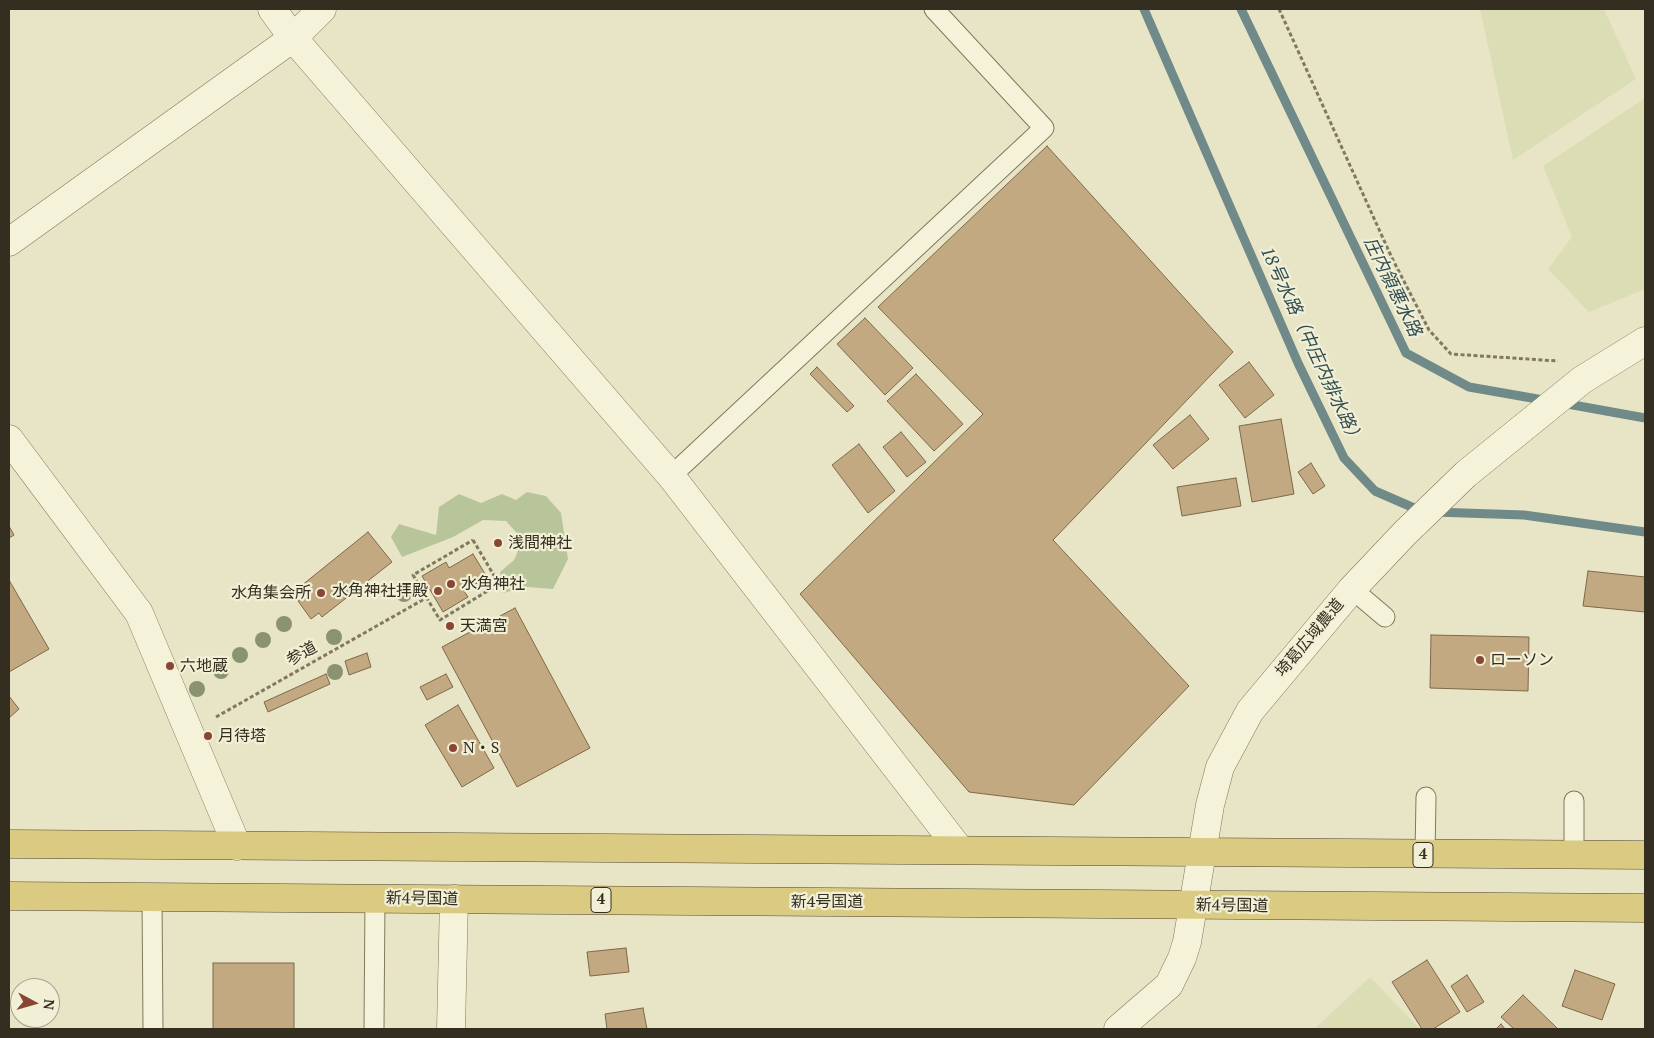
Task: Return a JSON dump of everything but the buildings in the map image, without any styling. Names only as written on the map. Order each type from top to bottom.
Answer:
[{"type":"highway","name":"4","points":[[9,844],[1645,855]]},
{"type":"highway","name":"新4号国道","points":[[9,896],[1645,908]]},
{"type":"street","points":[[272,9],[293,38],[671,476],[960,850]]},
{"type":"street","points":[[9,242],[293,38],[322,9]]},
{"type":"street","name":"埼葛広域農道","points":[[1127,1027],[1168,985],[1182,958],[1201,852],[1220,767],[1250,711],[1352,589],[1405,533],[1466,474],[1590,374],[1645,341]]},
{"type":"street","points":[[9,439],[139,613],[237,846]]},
{"type":"street","points":[[451,1029],[454,899]]},
{"type":"lane","points":[[671,476],[1044,128],[934,9]]},
{"type":"lane","points":[[1352,589],[1385,617]]},
{"type":"lane","points":[[1425,855],[1426,797]]},
{"type":"lane","points":[[1574,800],[1574,854]]},
{"type":"lane","points":[[152,897],[153,1029]]},
{"type":"lane","points":[[374,1029],[375,898]]},
{"type":"path","points":[[1279,9],[1392,258],[1429,330],[1451,354],[1564,361],[1590,374]]},
{"type":"path","points":[[473,540],[499,584],[440,620],[426,598],[414,576],[473,540]]},
{"type":"path","points":[[409,585],[419,585]]},
{"type":"path","name":"参道","points":[[188,731],[426,598]]},
{"type":"green space","points":[[1480,9],[1604,9],[1636,79],[1513,160]]},
{"type":"green space","points":[[1645,98],[1645,289],[1589,312],[1548,269],[1572,237],[1543,166]]},
{"type":"green space","points":[[527,492],[546,496],[561,513],[568,559],[553,589],[528,587],[503,593],[500,572],[514,560],[523,540],[506,521],[483,520],[453,537],[402,557],[391,537],[399,524],[436,535],[439,507],[459,494],[481,503],[502,494],[516,500]]},
{"type":"green space","points":[[1370,977],[1420,1029],[1314,1029]]},
{"type":"waterway","name":"18号水路（中庄内排水路）","points":[[1144,9],[1298,363],[1344,458],[1375,491],[1421,511]]},
{"type":"waterway","name":"庄内領悪水路","points":[[1241,9],[1406,353],[1469,387],[1549,401]]},
{"type":"waterway","name":"庄内領悪水路","points":[[1562,403],[1645,418]]},
{"type":"waterway","name":"18号水路（中庄内排水路）","points":[[1434,512],[1524,515],[1645,532]]},
{"type":"place","name":"浅間神社","points":[[498,543]]},
{"type":"place","name":"水角神社","points":[[451,584]]},
{"type":"place","name":"水角神社拝殿","points":[[438,591]]},
{"type":"place","name":"水角集会所","points":[[321,593]]},
{"type":"place","name":"天満宮","points":[[450,626]]},
{"type":"place","name":"ローソン","points":[[1480,660]]},
{"type":"place","name":"六地蔵","points":[[170,666]]},
{"type":"place","name":"月待塔","points":[[208,736]]},
{"type":"place","name":"N・S","points":[[453,748]]}]
